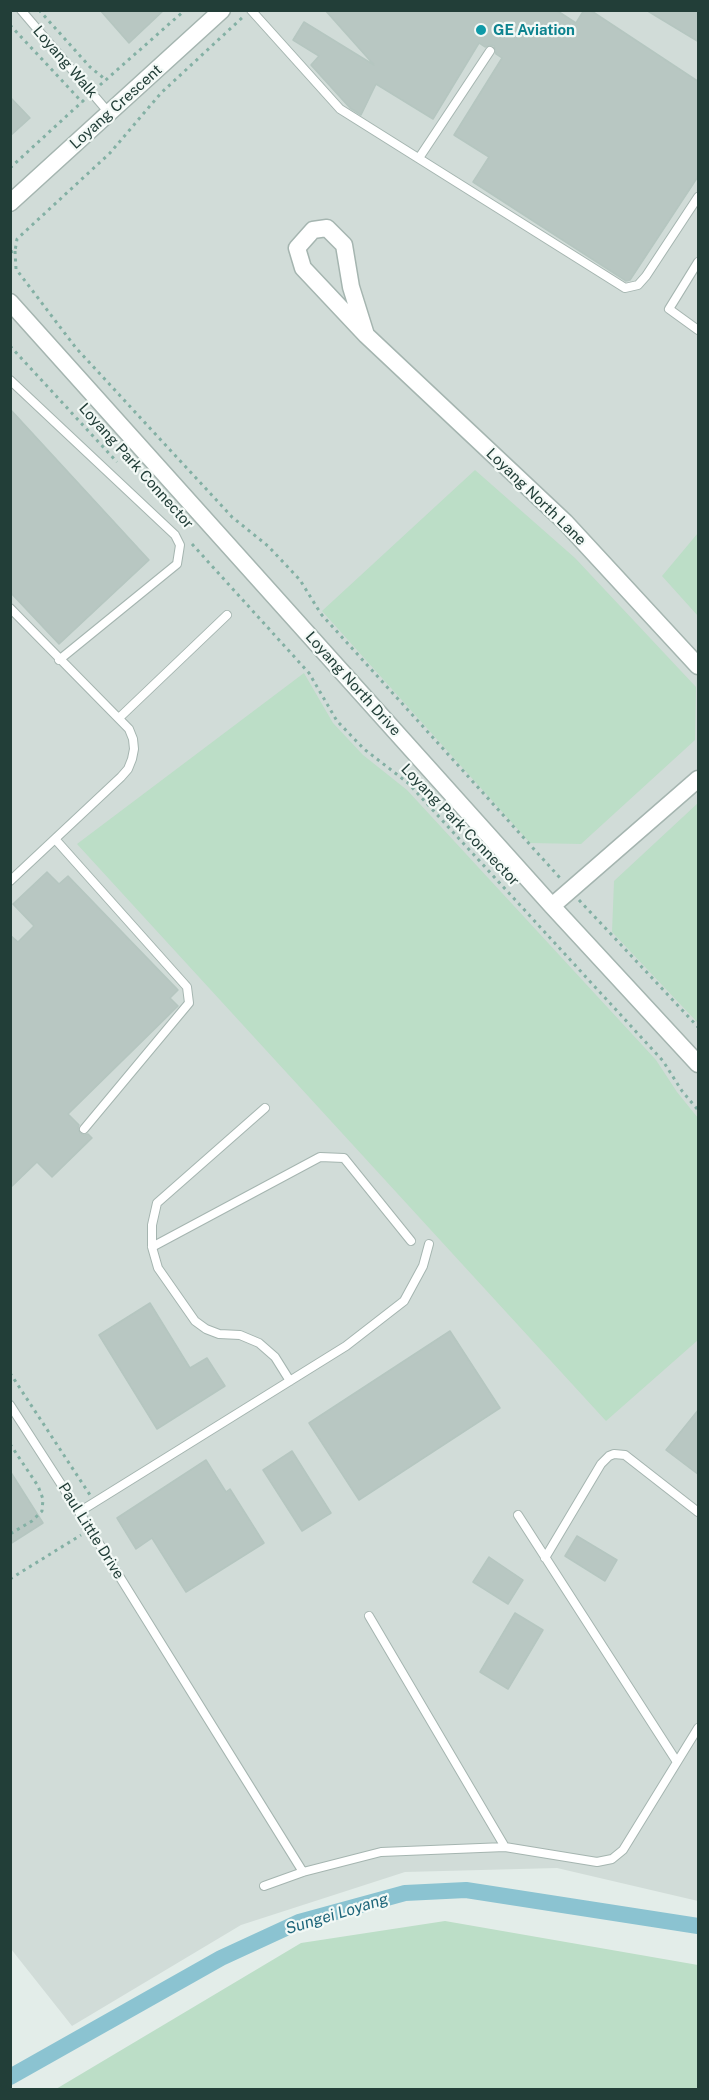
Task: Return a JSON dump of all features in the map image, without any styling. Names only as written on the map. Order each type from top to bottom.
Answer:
[{"type":"street","name":"Loyang Crescent","points":[[10,204],[222,10]]},
{"type":"street","name":"Loyang North Lane","points":[[366,335],[351,287],[344,245],[327,228],[313,230],[297,248],[303,268],[366,335],[565,522],[699,666]]},
{"type":"street","name":"Loyang North Drive","points":[[10,302],[552,906],[699,1064]]},
{"type":"street","points":[[552,906],[699,779]]},
{"type":"lane","name":"Loyang Walk","points":[[21,10],[109,114]]},
{"type":"lane","points":[[250,10],[340,110],[625,288],[638,285],[646,276],[699,197]]},
{"type":"lane","points":[[419,158],[490,51]]},
{"type":"lane","points":[[699,262],[669,309],[699,330]]},
{"type":"lane","points":[[10,380],[175,535],[180,545],[177,564],[59,660]]},
{"type":"lane","points":[[10,608],[119,718],[129,729],[133,739],[132,759],[128,769],[10,881]]},
{"type":"lane","points":[[119,718],[227,615]]},
{"type":"lane","points":[[55,838],[187,987],[189,1003],[84,1129]]},
{"type":"lane","points":[[265,1108],[157,1203],[152,1225],[152,1247],[158,1268],[195,1321],[219,1334],[240,1335],[259,1343],[275,1357],[290,1381]]},
{"type":"lane","points":[[152,1247],[320,1157],[344,1158],[411,1240]]},
{"type":"lane","points":[[79,1512],[346,1346],[404,1301],[423,1266],[429,1244]]},
{"type":"lane","name":"Paul Little Drive","points":[[10,1405],[171,1658],[303,1872]]},
{"type":"lane","points":[[545,1558],[604,1459],[614,1454],[625,1455],[699,1512]]},
{"type":"lane","points":[[518,1515],[677,1762]]},
{"type":"lane","points":[[369,1616],[505,1847]]},
{"type":"lane","points":[[264,1886],[303,1872],[381,1852],[505,1847],[597,1862],[612,1859],[623,1850],[699,1728]]},
{"type":"path","points":[[39,10],[90,67],[106,80]]},
{"type":"path","points":[[250,10],[161,93],[110,153],[17,238],[13,251],[16,269],[76,348],[232,518],[268,546],[300,580],[321,614],[571,890],[699,1027]]},
{"type":"path","points":[[10,25],[82,102]]},
{"type":"path","name":"Loyang Park Connector","points":[[10,346],[124,470]]},
{"type":"path","name":"Loyang Park Connector","points":[[188,540],[309,673],[337,721],[364,749],[408,783],[663,1062],[682,1091],[699,1110]]},
{"type":"path","points":[[10,1373],[94,1502]]},
{"type":"path","points":[[10,1444],[38,1486],[43,1499],[42,1510],[32,1521],[10,1534]]},
{"type":"path","points":[[10,1579],[90,1529]]},
{"type":"shaded area","points":[[11,11],[698,11],[698,1901],[557,1868],[405,1872],[241,1925],[72,2026],[11,1949]]},
{"type":"green space","points":[[475,470],[575,558],[696,687],[695,740],[581,844],[530,843],[322,611]]},
{"type":"green space","points":[[698,533],[698,616],[662,576]]},
{"type":"green space","points":[[304,673],[333,723],[363,755],[407,790],[656,1060],[698,1118],[698,1340],[606,1421],[77,844]]},
{"type":"green space","points":[[698,803],[698,1023],[612,932],[614,881]]},
{"type":"green space","points":[[445,1921],[698,1965],[698,2089],[56,2089],[301,1943]]},
{"type":"building","points":[[100,10],[164,10],[129,43]]},
{"type":"building","points":[[325,10],[556,10],[576,23],[584,10],[590,10],[699,82],[699,175],[630,280],[626,281],[473,182],[489,157],[454,135],[502,58],[496,54],[494,46],[485,47],[479,43],[433,119],[376,84],[361,115],[350,108],[311,65],[319,56],[293,40],[304,22],[374,65]]},
{"type":"building","points":[[646,10],[699,10],[699,42]]},
{"type":"building","points":[[10,97],[30,118],[10,136]]},
{"type":"building","points":[[10,409],[149,560],[59,644],[10,592]]},
{"type":"building","points":[[47,872],[59,884],[68,876],[178,990],[170,998],[178,1006],[68,1114],[79,1125],[80,1133],[88,1134],[92,1138],[52,1177],[37,1162],[10,1188],[10,935],[18,942],[34,926],[13,904]]},
{"type":"building","points":[[150,1303],[190,1368],[207,1358],[225,1386],[157,1429],[99,1335]]},
{"type":"building","points":[[450,1331],[500,1408],[359,1500],[309,1423]]},
{"type":"building","points":[[699,1409],[699,1475],[666,1450]]},
{"type":"building","points":[[292,1451],[331,1513],[302,1531],[263,1470]]},
{"type":"building","points":[[206,1460],[226,1492],[230,1489],[264,1543],[186,1592],[152,1538],[136,1549],[117,1518]]},
{"type":"building","points":[[10,1471],[43,1523],[10,1544]]},
{"type":"building","points":[[577,1536],[617,1560],[605,1581],[565,1556]]},
{"type":"building","points":[[489,1557],[523,1580],[508,1604],[473,1582]]},
{"type":"building","points":[[515,1613],[543,1630],[508,1689],[480,1672]]},
{"type":"waterway","name":"Sungei Loyang","points":[[10,2077],[221,1958],[299,1922],[405,1893],[466,1890],[698,1926]]},
{"type":"place","name":"GE Aviation","points":[[481,30]]}]
